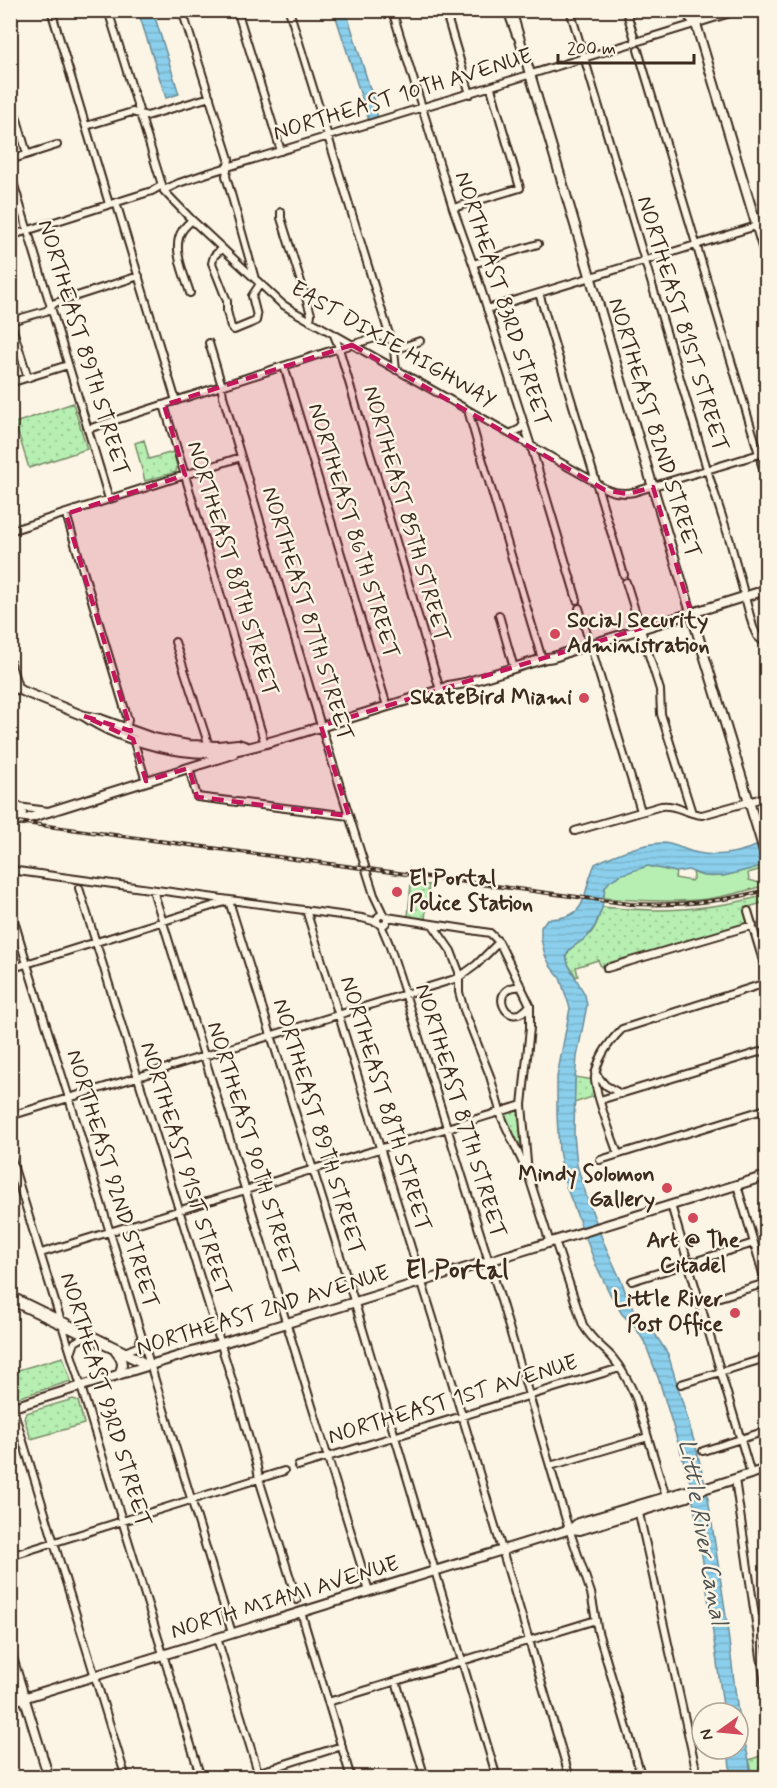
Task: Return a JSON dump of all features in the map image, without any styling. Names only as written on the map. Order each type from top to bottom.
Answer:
[{"type":"main road","name":"NORTHEAST 82ND STREET","points":[[509,10],[521,43],[766,857]]},
{"type":"main road","points":[[687,10],[696,24]]},
{"type":"main road","points":[[695,10],[696,24],[766,258]]},
{"type":"main road","points":[[84,716],[97,725],[133,739],[167,748],[198,752],[233,751],[265,744],[440,690],[450,691],[461,684],[544,659],[556,652],[566,652],[766,590]]},
{"type":"main road","points":[[10,686],[84,716],[100,719],[163,741],[209,746],[238,744],[248,747]]},
{"type":"main road","points":[[10,824],[219,759],[248,747]]},
{"type":"main road","points":[[14,807],[22,813],[20,820]]},
{"type":"main road","name":"NORTHEAST 2ND AVENUE","points":[[11,1405],[118,1375],[766,1176]]},
{"type":"main road","points":[[116,1352],[122,1358],[118,1375]]},
{"type":"main road","name":"NORTH MIAMI AVENUE","points":[[10,1701],[436,1571],[570,1529],[578,1523],[638,1509],[686,1491],[691,1493],[766,1469]]},
{"type":"main road","points":[[10,1651],[50,1778]]},
{"type":"street","points":[[51,10],[86,126],[139,276],[176,401]]},
{"type":"street","points":[[108,10],[162,188]]},
{"type":"street","points":[[182,10],[229,159],[226,176],[258,281],[252,297],[257,316],[256,321],[234,330],[227,312],[227,301],[212,263],[214,256],[222,248]]},
{"type":"street","points":[[237,10],[282,151]]},
{"type":"street","points":[[289,10],[394,350],[396,370]]},
{"type":"street","name":"NORTHEAST 83RD STREET","points":[[392,10],[453,208],[531,446],[577,600]]},
{"type":"street","points":[[445,10],[470,94]]},
{"type":"street","name":"NORTHEAST 81ST STREET","points":[[570,10],[733,553],[754,631],[766,644]]},
{"type":"street","points":[[626,10],[636,43]]},
{"type":"street","name":"NORTHEAST 10TH AVENUE","points":[[10,236],[740,10]]},
{"type":"street","points":[[638,50],[759,454]]},
{"type":"street","points":[[453,208],[520,188],[491,88]]},
{"type":"street","points":[[86,126],[132,112],[147,116],[210,97]]},
{"type":"street","points":[[10,101],[27,154]]},
{"type":"street","points":[[10,160],[57,145]]},
{"type":"street","name":"NORTHEAST 89TH STREET","points":[[10,172],[109,499]]},
{"type":"street","name":"EAST DIXIE HIGHWAY","points":[[162,188],[192,220],[282,304],[595,482],[605,490],[628,494],[653,487]]},
{"type":"street","points":[[281,212],[311,314],[310,321]]},
{"type":"street","points":[[190,293],[178,244],[183,229],[192,220]]},
{"type":"street","points":[[487,309],[766,223]]},
{"type":"street","points":[[473,264],[538,244]]},
{"type":"street","points":[[28,378],[11,321],[46,311],[55,303],[139,276]]},
{"type":"street","points":[[539,293],[660,690],[662,714],[692,813]]},
{"type":"street","name":"NORTHEAST 85TH STREET","points":[[333,334],[440,690]]},
{"type":"street","points":[[88,429],[389,334]]},
{"type":"street","points":[[394,350],[420,341]]},
{"type":"street","name":"NORTHEAST 87TH STREET","points":[[209,343],[321,726],[591,1593],[600,1638],[642,1778]]},
{"type":"street","points":[[10,383],[68,365]]},
{"type":"street","name":"NORTHEAST 86TH STREET","points":[[284,366],[387,706]]},
{"type":"street","name":"NORTHEAST 88TH STREET","points":[[164,405],[265,744]]},
{"type":"street","points":[[468,410],[544,659]]},
{"type":"street","points":[[510,434],[524,424]]},
{"type":"street","points":[[653,487],[766,452]]},
{"type":"street","points":[[10,531],[241,457]]},
{"type":"street","points":[[761,462],[766,479]]},
{"type":"street","points":[[66,514],[128,720],[126,729]]},
{"type":"street","points":[[579,608],[641,811]]},
{"type":"street","points":[[499,615],[514,668]]},
{"type":"street","points":[[175,642],[209,746]]},
{"type":"street","points":[[10,662],[19,690]]},
{"type":"street","points":[[133,739],[146,781]]},
{"type":"street","points":[[189,768],[197,797],[349,816]]},
{"type":"street","points":[[575,831],[658,806],[668,805],[692,813],[704,814],[766,797]]},
{"type":"street","points":[[14,807],[48,812]]},
{"type":"street","points":[[10,870],[229,901],[490,933],[499,942],[530,1005],[530,1028],[522,1105],[528,1174]]},
{"type":"street","name":"NORTHEAST 91ST STREET","points":[[79,888],[297,1600]]},
{"type":"street","name":"NORTHEAST 90TH STREET","points":[[153,890],[369,1591]]},
{"type":"street","points":[[10,969],[229,901]]},
{"type":"street","name":"NORTHEAST 89TH STREET","points":[[229,901],[354,1302],[497,1778]]},
{"type":"street","name":"NORTHEAST 92ND STREET","points":[[10,907],[232,1633]]},
{"type":"street","name":"NORTHEAST 88TH STREET","points":[[306,910],[422,1281],[570,1778]]},
{"type":"street","points":[[748,911],[764,953],[766,971]]},
{"type":"street","points":[[433,925],[451,951],[459,972],[459,992],[464,1010],[490,1076],[500,1111],[528,1174],[583,1325],[589,1336],[612,1357],[630,1384],[667,1500]]},
{"type":"street","points":[[607,968],[753,925]]},
{"type":"street","points":[[10,1116],[458,978],[476,965],[499,942]]},
{"type":"street","points":[[618,1154],[594,1080],[602,1054],[612,1040],[622,1029],[766,983]]},
{"type":"street","points":[[522,987],[507,990],[503,994],[502,1005],[512,1015],[525,1012],[530,1005]]},
{"type":"street","points":[[600,1100],[766,1050]]},
{"type":"street","points":[[595,1073],[605,1085],[621,1094]]},
{"type":"street","points":[[41,1253],[522,1105]]},
{"type":"street","points":[[600,1160],[766,1109]]},
{"type":"street","name":"NORTHEAST 93RD STREET","points":[[10,1155],[201,1778]]},
{"type":"street","points":[[700,1303],[766,1284],[737,1185]]},
{"type":"street","points":[[671,1205],[751,1474]]},
{"type":"street","points":[[632,1281],[754,1243]]},
{"type":"street","points":[[759,1260],[766,1257]]},
{"type":"street","points":[[10,1295],[39,1309],[84,1337],[137,1362],[150,1365]]},
{"type":"street","points":[[39,1309],[48,1307],[54,1296]]},
{"type":"street","points":[[10,1302],[127,1352],[150,1365]]},
{"type":"street","points":[[127,1352],[139,1346],[141,1336]]},
{"type":"street","points":[[72,1355],[75,1342],[84,1337]]},
{"type":"street","points":[[605,1372],[612,1357]]},
{"type":"street","points":[[681,1384],[766,1358]]},
{"type":"street","name":"NORTHEAST 1ST AVENUE","points":[[298,1466],[620,1368]]},
{"type":"street","points":[[11,1405],[126,1778]]},
{"type":"street","points":[[703,1451],[766,1431]]},
{"type":"street","points":[[550,1467],[648,1437]]},
{"type":"street","points":[[10,1556],[284,1471]]},
{"type":"street","points":[[735,1479],[766,1691]]},
{"type":"street","points":[[638,1509],[698,1778]]},
{"type":"street","points":[[300,1612],[351,1778]]},
{"type":"street","points":[[756,1620],[766,1617]]},
{"type":"street","points":[[328,1702],[596,1620]]},
{"type":"street","points":[[217,1638],[258,1772]]},
{"type":"street","points":[[396,1681],[425,1778]]},
{"type":"street","points":[[241,1778],[342,1746]]},
{"type":"street","points":[[274,1767],[277,1778]]},
{"type":"highlighted area","points":[[352,345],[605,490],[628,494],[653,487],[691,613],[321,726],[349,816],[197,797],[189,768],[146,781],[133,739],[84,716],[131,731],[66,514],[185,475],[164,405]]},
{"type":"green space","points":[[73,403],[87,449],[29,468],[15,423]]},
{"type":"green space","points":[[144,440],[149,459],[173,452],[177,466],[176,472],[145,481],[135,443]]},
{"type":"green space","points":[[648,866],[676,872],[675,878],[691,881],[694,877],[693,872],[718,876],[761,866],[762,869],[748,873],[749,880],[766,885],[707,899],[655,901],[604,898],[605,888],[617,875]]},
{"type":"green space","points":[[411,883],[429,885],[425,919],[408,917]]},
{"type":"green space","points":[[766,895],[766,902],[745,908],[749,922],[746,924],[607,966],[605,964],[601,967],[598,960],[576,967],[578,976],[576,977],[568,964],[566,956],[568,952],[593,930],[602,907],[644,910],[685,909],[726,904]]},
{"type":"green space","points":[[575,1077],[594,1080],[598,1095],[574,1103]]},
{"type":"green space","points":[[514,1110],[520,1112],[524,1158],[504,1115]]},
{"type":"green space","points":[[63,1357],[71,1381],[17,1398],[12,1394],[11,1372]]},
{"type":"green space","points":[[73,1399],[78,1401],[84,1424],[31,1439],[24,1418],[26,1413]]},
{"type":"green space","points":[[766,1754],[766,1777],[748,1777],[751,1767],[750,1760]]},
{"type":"water","points":[[138,11],[153,11],[179,94],[166,98]]},
{"type":"water","points":[[334,11],[346,11],[378,120],[369,121]]},
{"type":"water","name":"Little River Canal","points":[[766,842],[766,865],[724,876],[704,876],[688,870],[676,872],[648,866],[620,875],[605,887],[602,908],[595,926],[587,937],[570,949],[566,956],[585,995],[587,1005],[575,1080],[574,1134],[577,1165],[603,1241],[628,1301],[653,1331],[668,1354],[697,1451],[708,1498],[736,1701],[722,1701],[690,1482],[659,1380],[645,1343],[636,1328],[622,1314],[610,1294],[596,1265],[566,1186],[559,1151],[557,1077],[570,1008],[560,978],[545,955],[541,927],[547,919],[561,918],[578,910],[595,864],[619,853],[644,845],[662,843],[707,854],[742,851]]},
{"type":"water","points":[[729,1761],[749,1761],[751,1777],[731,1777]]},
{"type":"railway","points":[[10,821],[630,904],[699,902],[733,898],[766,890]]},
{"type":"place","name":"Social Security Administration","points":[[555,634]]},
{"type":"place","name":"SkateBird Miami","points":[[584,698]]},
{"type":"place","name":"El Portal Police Station","points":[[397,892]]},
{"type":"place","name":"Mindy Solomon Gallery","points":[[667,1188]]},
{"type":"place","name":"Art @ The Citadel","points":[[693,1218]]},
{"type":"place","name":"Little River Post Office","points":[[735,1313]]},
{"type":"district","name":"El Portal","points":[[457,1271]]}]
